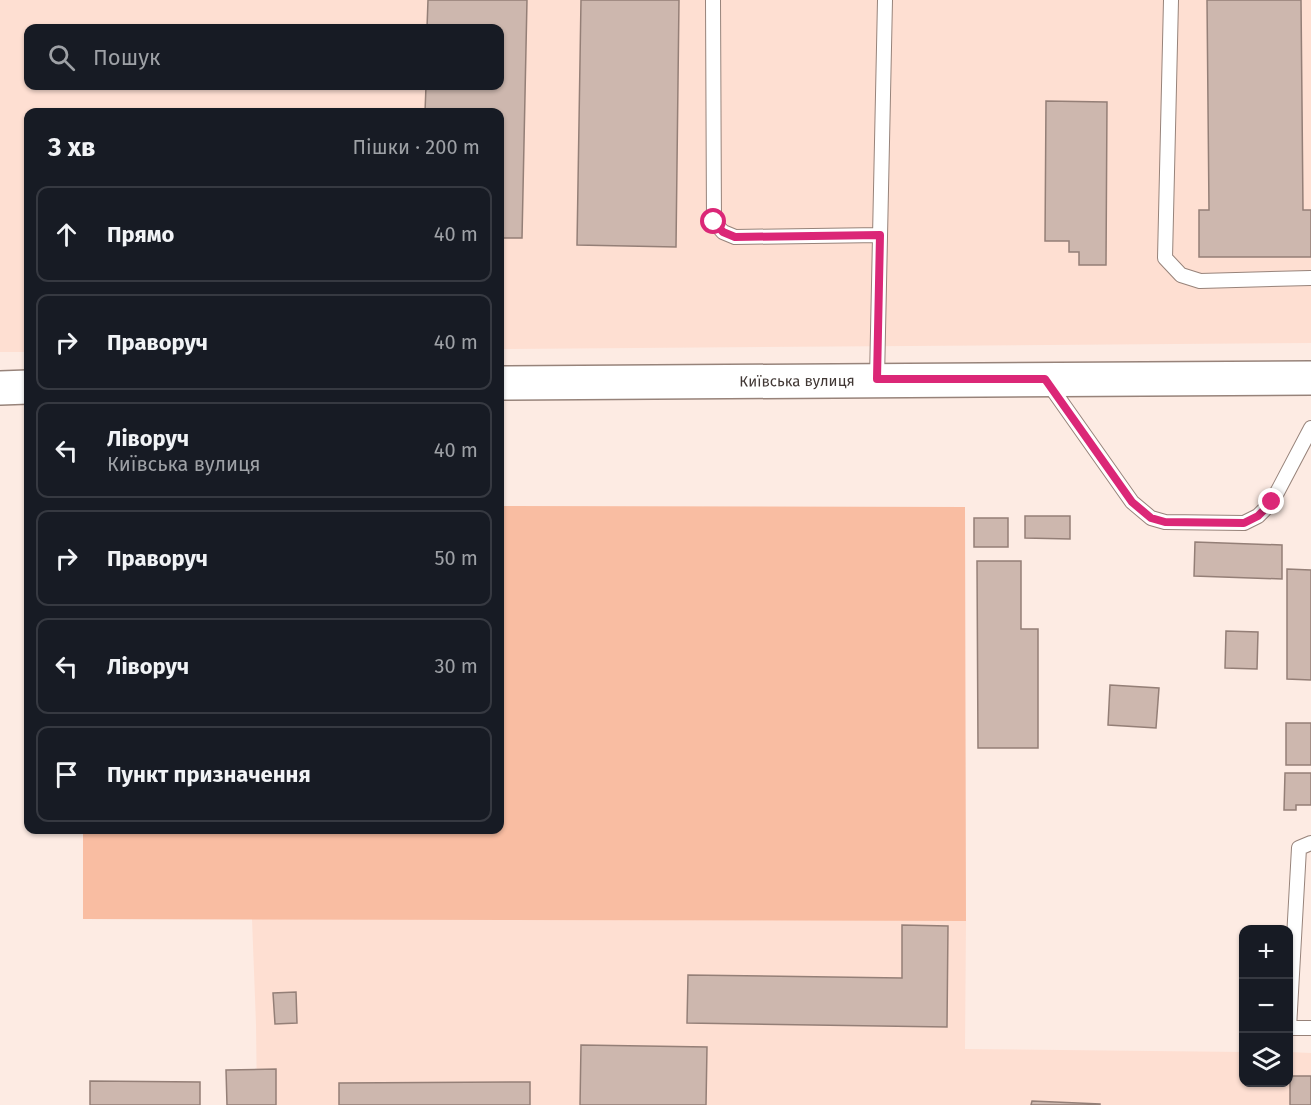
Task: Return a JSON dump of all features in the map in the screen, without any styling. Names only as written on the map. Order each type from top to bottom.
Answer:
[{"type":"main road","name":"Київська вулиця","points":[[504,383],[1311,378]]},
{"type":"main road","points":[[0,388],[24,387]]},
{"type":"lane","points":[[713,0],[714,222],[723,232],[735,237],[880,235]]},
{"type":"lane","points":[[877,379],[885,0]]},
{"type":"lane","points":[[1171,0],[1165,258],[1181,275],[1200,281],[1311,278]]},
{"type":"lane","points":[[1045,379],[1132,502],[1151,518],[1165,522],[1244,523],[1258,516],[1272,502],[1311,428]]},
{"type":"lane","points":[[1311,843],[1299,849],[1289,1028],[1311,1028]]},
{"type":"shaded area","points":[[0,0],[1311,0],[1311,343],[504,349],[504,108],[24,108],[24,352],[0,352]]},
{"type":"shaded area","points":[[504,506],[965,507],[966,921],[83,919],[83,834],[504,834]]},
{"type":"shaded area","points":[[252,919],[966,921],[965,1049],[1239,1052],[1239,1087],[1293,1087],[1293,1052],[1311,1053],[1311,1105],[257,1105]]},
{"type":"building","points":[[428,0],[527,0],[522,238],[504,238],[504,108],[425,108],[426,90],[504,90],[504,24],[427,24]]},
{"type":"building","points":[[581,0],[679,0],[676,247],[577,245]]},
{"type":"building","points":[[1207,0],[1301,0],[1303,210],[1311,210],[1311,257],[1199,257],[1199,210],[1209,210]]},
{"type":"building","points":[[1046,101],[1107,102],[1106,265],[1079,265],[1079,252],[1069,252],[1069,241],[1045,241]]},
{"type":"building","points":[[1025,516],[1070,516],[1070,539],[1025,538]]},
{"type":"building","points":[[974,518],[1008,518],[1008,547],[974,547]]},
{"type":"building","points":[[1195,542],[1282,545],[1282,579],[1194,576]]},
{"type":"building","points":[[977,561],[1021,561],[1021,629],[1038,629],[1038,748],[978,748]]},
{"type":"building","points":[[1287,569],[1311,570],[1311,680],[1287,679]]},
{"type":"building","points":[[1226,631],[1258,632],[1257,669],[1225,668]]},
{"type":"building","points":[[1110,685],[1159,688],[1156,728],[1108,725]]},
{"type":"building","points":[[1286,723],[1311,723],[1311,765],[1286,765]]},
{"type":"building","points":[[1285,773],[1311,773],[1311,805],[1296,805],[1296,810],[1284,810]]},
{"type":"building","points":[[902,925],[948,926],[947,1027],[687,1023],[688,975],[902,978]]},
{"type":"building","points":[[296,992],[297,1023],[275,1024],[273,993]]},
{"type":"building","points":[[581,1045],[707,1047],[706,1105],[580,1105]]},
{"type":"building","points":[[276,1069],[276,1105],[227,1105],[226,1070]]},
{"type":"building","points":[[1293,1076],[1311,1076],[1311,1105],[1290,1105],[1290,1087],[1293,1087]]},
{"type":"building","points":[[90,1081],[200,1082],[200,1105],[90,1105]]},
{"type":"building","points":[[530,1082],[530,1105],[339,1105],[339,1083]]},
{"type":"building","points":[[1032,1101],[1100,1104],[1100,1105],[1031,1105]]},
{"type":"route","points":[[714,222],[723,232],[735,237],[880,235],[877,379],[1045,379],[1132,502],[1151,518],[1165,522],[1244,523],[1258,516],[1272,502]]}]
